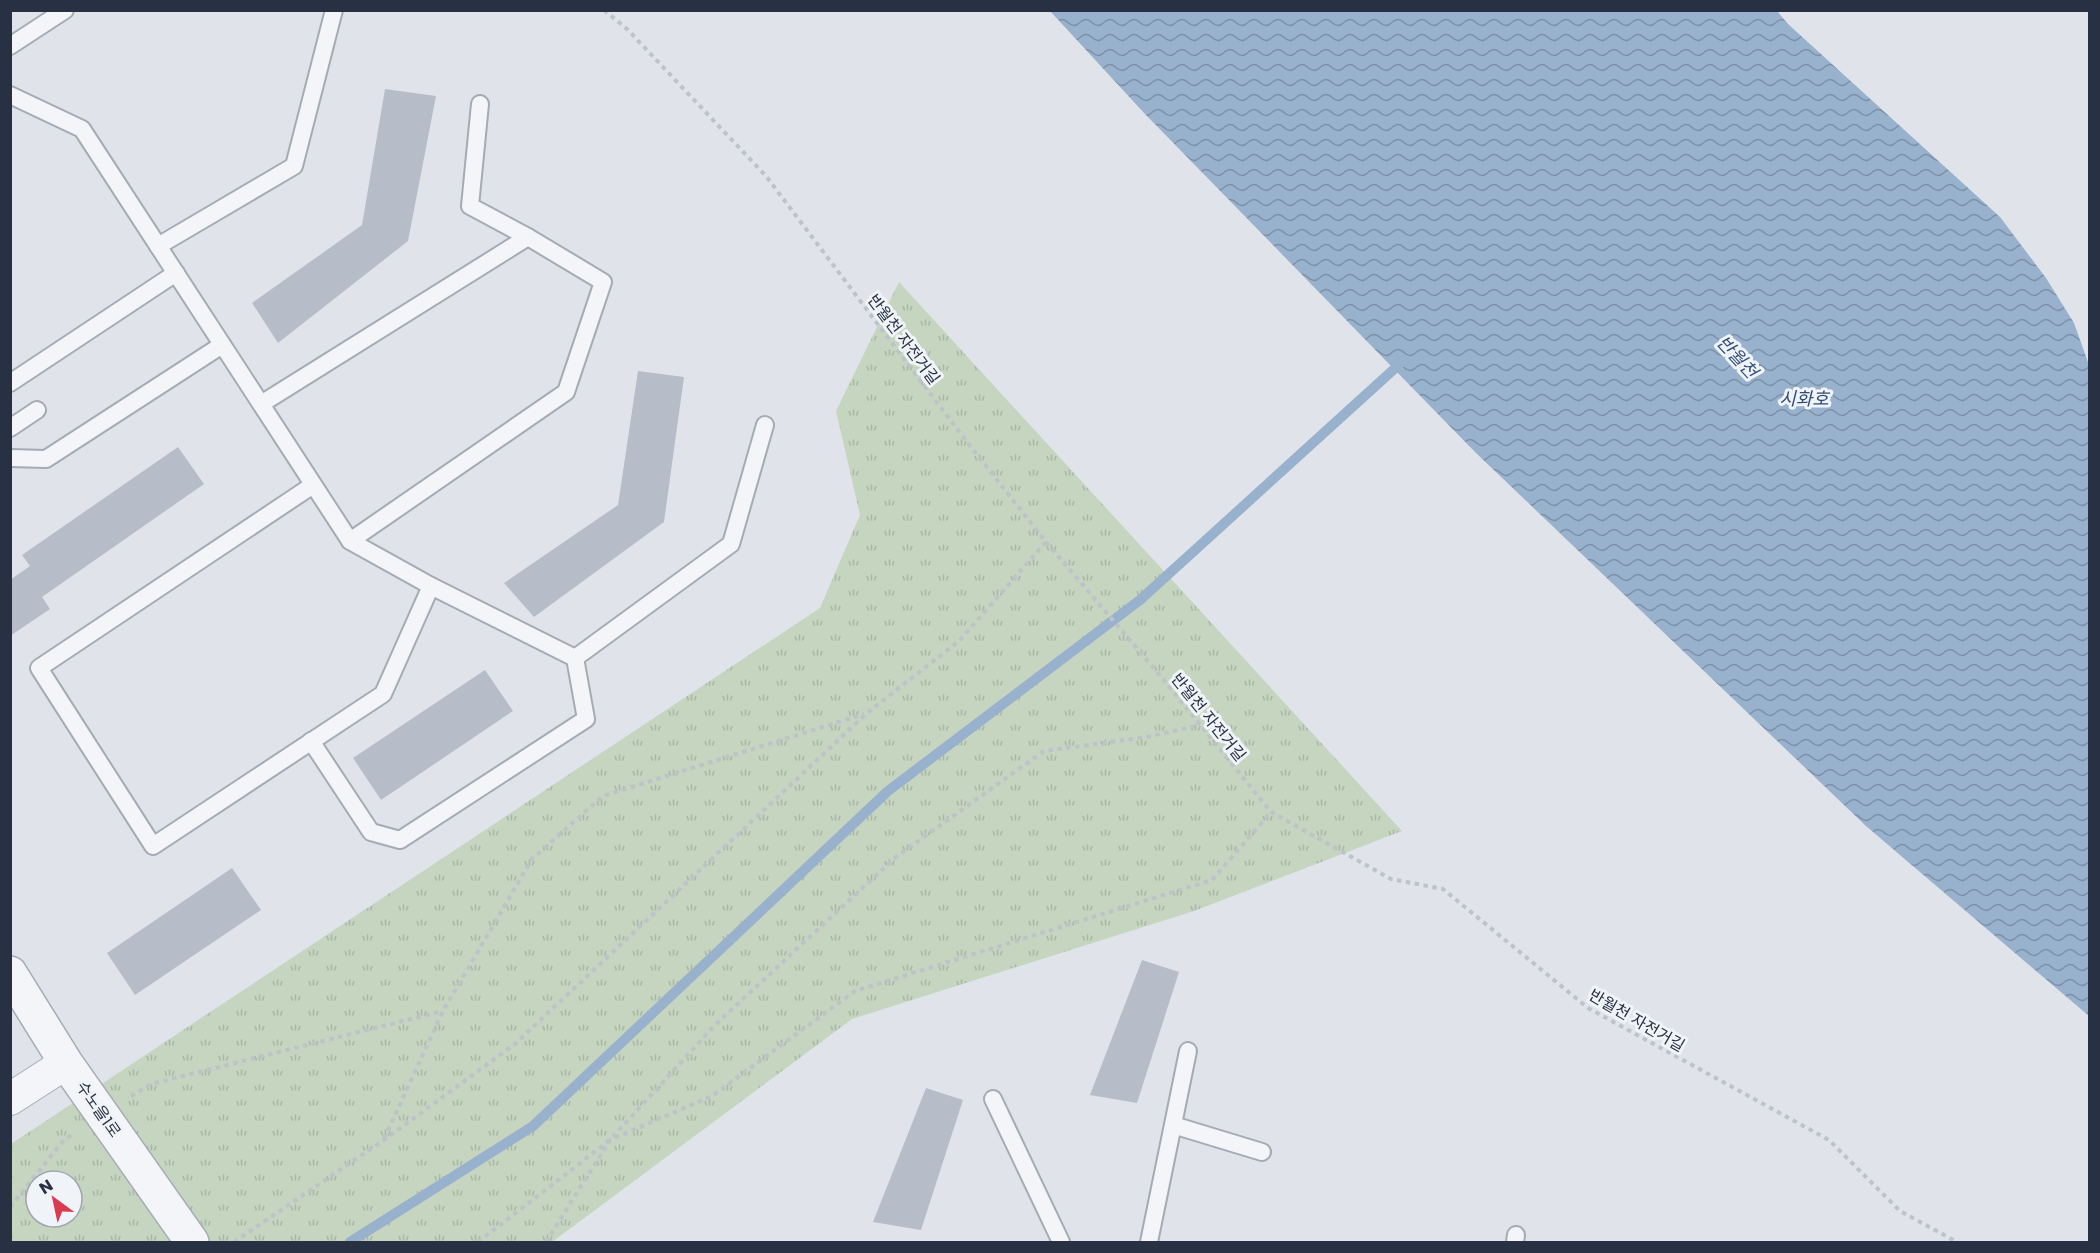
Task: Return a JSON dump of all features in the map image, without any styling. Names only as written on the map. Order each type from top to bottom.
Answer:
[{"type":"street","name":"수노을1로","points":[[10,973],[66,1063],[192,1242]]},
{"type":"street","points":[[10,1099],[66,1063]]},
{"type":"lane","points":[[10,46],[65,10]]},
{"type":"lane","points":[[158,246],[294,166],[334,10]]},
{"type":"lane","points":[[10,95],[82,129],[350,541],[431,586],[575,658]]},
{"type":"lane","points":[[350,541],[566,392],[603,282],[528,237],[470,206],[480,104]]},
{"type":"lane","points":[[261,404],[528,237]]},
{"type":"lane","points":[[10,383],[176,273]]},
{"type":"lane","points":[[10,458],[46,459],[222,345]]},
{"type":"lane","points":[[10,428],[37,410]]},
{"type":"lane","points":[[575,658],[731,544],[765,425]]},
{"type":"lane","points":[[314,485],[39,668],[153,846],[383,694],[431,586]]},
{"type":"lane","points":[[311,741],[371,832],[400,840],[586,719],[575,658]]},
{"type":"lane","points":[[1149,1242],[1188,1050]]},
{"type":"lane","points":[[993,1099],[1061,1242]]},
{"type":"lane","points":[[1173,1125],[1262,1152]]},
{"type":"path","name":"반월천 자전거길","points":[[604,10],[627,29],[766,176],[960,433],[1046,542],[1158,673],[1271,812],[1391,879],[1443,889],[1588,1008],[1829,1140],[1899,1211],[1957,1242]]},
{"type":"path","points":[[234,1242],[384,1140],[515,1044],[867,713],[959,641],[1046,542]]},
{"type":"path","points":[[384,1140],[443,1011],[532,859],[603,796],[867,713]]},
{"type":"path","points":[[478,1242],[610,1140],[716,1024],[896,857],[1044,751],[1148,737],[1200,725]]},
{"type":"path","points":[[546,1242],[610,1140],[712,1096],[855,991],[1212,880],[1271,812]]},
{"type":"path","points":[[10,1207],[63,1141],[151,1084],[443,1011]]},
{"type":"green space","points":[[899,282],[1402,831],[1194,911],[852,1019],[552,1242],[11,1242],[11,1144],[820,608],[860,515],[836,411]]},
{"type":"water","name":"시화호","points":[[1050,11],[1777,11],[1788,24],[2000,217],[2046,278],[2074,323],[2089,365],[2089,1016],[1866,826],[1475,452],[1145,114]]},
{"type":"building","points":[[385,89],[436,96],[408,241],[278,343],[252,303],[362,225]]},
{"type":"building","points":[[638,371],[684,377],[664,522],[534,617],[504,583],[618,505]]},
{"type":"building","points":[[178,447],[204,484],[42,597],[50,609],[10,636],[10,580],[30,566],[22,555]]},
{"type":"building","points":[[485,670],[513,711],[381,800],[353,758]]},
{"type":"building","points":[[232,868],[261,910],[135,995],[107,953]]},
{"type":"building","points":[[1142,960],[1179,972],[1137,1103],[1090,1095]]},
{"type":"building","points":[[926,1088],[963,1100],[921,1230],[873,1222]]},
{"type":"waterway","points":[[350,1242],[533,1126],[888,791],[1140,600],[1403,361]]},
{"type":"water label","name":"반월천","points":[[1737,357]]}]
